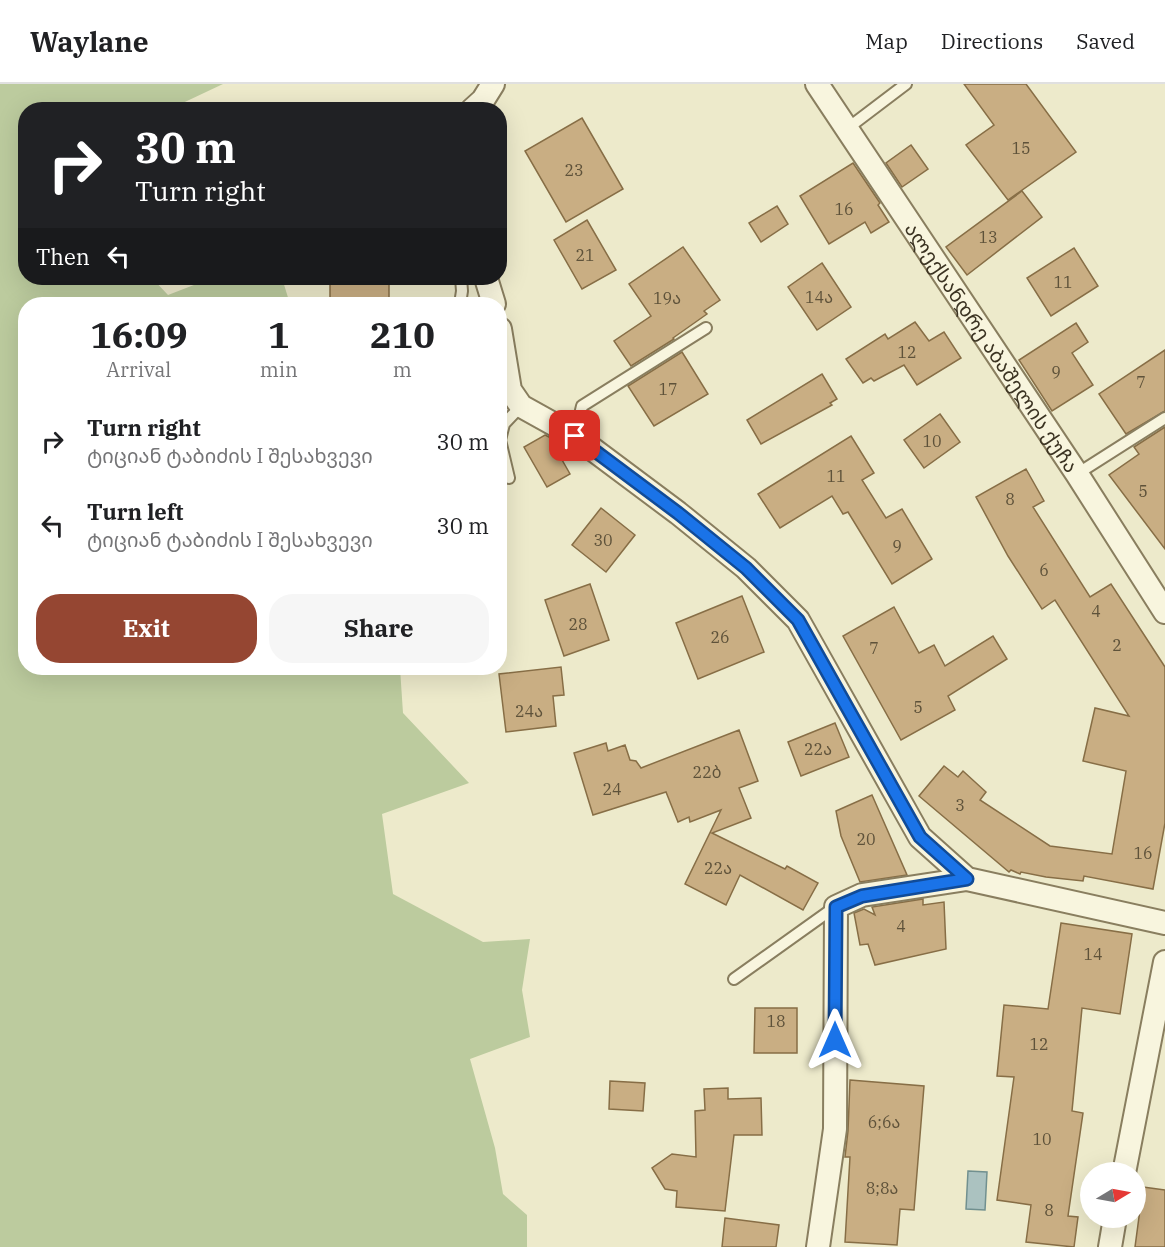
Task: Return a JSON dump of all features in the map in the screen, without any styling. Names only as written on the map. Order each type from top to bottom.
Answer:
[{"type":"street","points":[[481,102],[493,84]]},
{"type":"street","name":"ალექსანდრე აბაშელის ქუჩა","points":[[818,84],[1077,474],[1165,612]]},
{"type":"street","points":[[507,372],[510,390],[521,406],[542,420],[575,436],[678,513],[746,568],[798,620],[920,837],[967,879]]},
{"type":"street","points":[[818,1247],[835,1129],[836,907],[862,896],[967,879],[1165,923]]},
{"type":"street","points":[[1126,1162],[1165,962]]},
{"type":"street","points":[[1110,1247],[1113,1228]]},
{"type":"lane","points":[[848,128],[906,84]]},
{"type":"lane","points":[[575,436],[582,406],[706,328]]},
{"type":"lane","points":[[507,421],[521,406]]},
{"type":"lane","points":[[1077,474],[1165,417]]},
{"type":"lane","points":[[507,468],[509,478]]},
{"type":"lane","points":[[734,979],[836,907]]},
{"type":"green space","points":[[0,84],[223,84],[185,102],[18,102],[18,285],[159,285],[168,295],[194,285],[284,285],[288,297],[18,297],[18,675],[400,675],[403,713],[469,783],[382,814],[393,894],[483,942],[530,939],[522,990],[530,1037],[470,1059],[495,1148],[503,1194],[527,1215],[527,1247],[0,1247]]},
{"type":"water","points":[[968,1171],[987,1172],[985,1210],[966,1209]]},
{"type":"building","points":[[964,84],[1026,84],[1076,152],[1008,200],[966,145],[994,125]]},
{"type":"building","points":[[582,118],[623,189],[566,222],[525,151]]},
{"type":"building","points":[[911,145],[928,169],[902,187],[886,163]]},
{"type":"building","points":[[853,163],[880,203],[878,205],[889,222],[871,233],[865,222],[829,244],[800,196]]},
{"type":"building","points":[[1022,191],[1042,217],[967,275],[946,247]]},
{"type":"building","points":[[777,206],[788,224],[761,242],[749,223]]},
{"type":"building","points":[[587,220],[616,270],[582,289],[554,240]]},
{"type":"building","points":[[683,247],[720,300],[704,311],[707,314],[674,339],[631,366],[614,341],[651,316],[629,284]]},
{"type":"building","points":[[1074,248],[1098,286],[1051,316],[1027,278]]},
{"type":"building","points":[[822,263],[851,307],[817,330],[788,287]]},
{"type":"building","points":[[330,285],[389,285],[389,297],[330,297]]},
{"type":"building","points":[[915,322],[929,341],[944,332],[961,358],[917,385],[904,365],[874,381],[871,378],[863,383],[846,359],[885,334],[888,339]]},
{"type":"building","points":[[1076,323],[1088,342],[1072,353],[1093,385],[1052,411],[1019,360]]},
{"type":"building","points":[[1165,350],[1165,411],[1126,434],[1099,394]]},
{"type":"building","points":[[682,352],[708,394],[654,426],[628,386]]},
{"type":"building","points":[[822,374],[837,399],[830,403],[832,405],[761,444],[747,420]]},
{"type":"building","points":[[940,414],[960,442],[924,468],[904,440]]},
{"type":"building","points":[[1165,427],[1165,549],[1109,475],[1139,454],[1134,447]]},
{"type":"building","points":[[545,435],[549,437],[570,474],[547,487],[524,447]]},
{"type":"building","points":[[851,436],[874,473],[862,480],[886,518],[902,509],[932,559],[892,584],[848,512],[843,514],[832,496],[780,528],[758,494]]},
{"type":"building","points":[[1026,469],[1044,501],[1033,507],[1090,597],[1111,584],[1165,667],[1165,823],[1153,889],[1084,876],[1083,881],[1021,872],[1020,874],[1011,870],[1009,872],[919,796],[944,766],[958,777],[963,771],[986,792],[980,800],[1050,846],[1112,854],[1126,771],[1083,761],[1095,708],[1129,716],[1055,600],[1042,609],[1008,556],[976,497]]},
{"type":"building","points":[[601,508],[635,535],[606,572],[572,545]]},
{"type":"building","points":[[590,584],[609,640],[564,656],[545,600]]},
{"type":"building","points":[[742,596],[764,652],[698,679],[676,623]]},
{"type":"building","points":[[894,607],[919,653],[934,645],[945,666],[993,636],[1007,659],[948,696],[955,710],[901,740],[843,636]]},
{"type":"building","points":[[561,667],[564,695],[553,696],[556,726],[506,732],[499,675],[507,675],[507,673]]},
{"type":"building","points":[[835,723],[849,757],[801,776],[788,742]]},
{"type":"building","points":[[739,730],[758,781],[739,788],[751,818],[712,833],[785,869],[787,866],[818,883],[803,910],[740,875],[726,905],[685,884],[721,810],[690,822],[689,817],[678,822],[666,792],[593,815],[574,753],[606,743],[608,751],[625,745],[630,760],[636,761],[641,768]]},
{"type":"building","points":[[872,795],[907,875],[860,882],[841,836],[836,811]]},
{"type":"building","points":[[923,899],[923,905],[944,902],[946,949],[875,965],[868,944],[860,945],[854,913],[864,909],[875,915],[872,907]]},
{"type":"building","points":[[1061,923],[1132,934],[1120,1014],[1082,1008],[1072,1111],[1083,1113],[1068,1216],[1078,1217],[1074,1247],[1026,1242],[1031,1205],[997,1200],[1014,1077],[997,1076],[1004,1005],[1048,1009]]},
{"type":"building","points":[[755,1008],[797,1008],[797,1053],[754,1053]]},
{"type":"building","points":[[850,1080],[924,1086],[914,1210],[900,1209],[897,1245],[845,1242],[850,1157],[845,1157]]},
{"type":"building","points":[[610,1081],[645,1083],[643,1111],[609,1109]]},
{"type":"building","points":[[728,1088],[728,1099],[761,1098],[762,1135],[734,1135],[725,1211],[676,1207],[677,1191],[665,1189],[652,1168],[672,1154],[696,1157],[695,1111],[705,1110],[704,1089]]},
{"type":"building","points":[[1146,1187],[1165,1190],[1165,1247],[1135,1247],[1138,1228],[1146,1228]]},
{"type":"building","points":[[725,1218],[779,1225],[776,1247],[722,1247]]},
{"type":"route","points":[[575,436],[678,513],[746,568],[798,620],[920,837],[967,879],[862,896],[836,907],[835,1040]]}]
